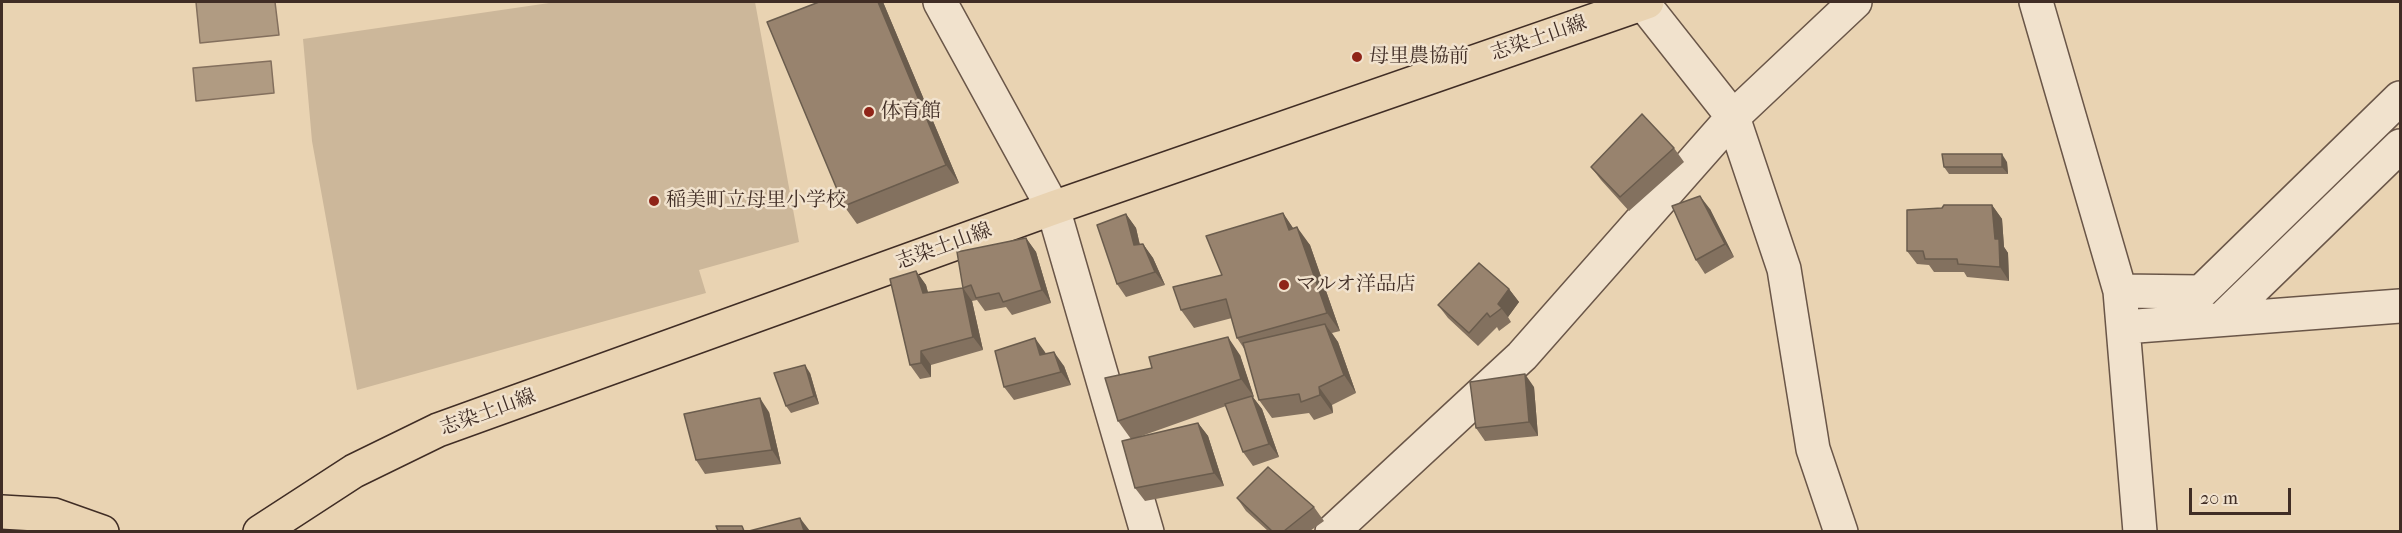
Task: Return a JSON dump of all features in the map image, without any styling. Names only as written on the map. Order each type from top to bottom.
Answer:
[{"type":"main road","name":"志染土山線","points":[[260,531],[354,471],[438,430],[1053,208],[1645,2]]},
{"type":"main road","points":[[2,512],[54,515],[102,531]]},
{"type":"street","points":[[940,2],[1053,208],[1147,531]]},
{"type":"street","points":[[1645,2],[1733,117],[1784,269],[1813,448],[1841,531]]},
{"type":"street","points":[[1332,531],[1522,356],[1733,117],[1855,2]]},
{"type":"street","points":[[2036,2],[2120,291],[2140,531]]},
{"type":"street","points":[[2120,291],[2201,292],[2400,98]]},
{"type":"street","points":[[2222,319],[2400,146]]},
{"type":"street","points":[[2124,327],[2400,306]]},
{"type":"shaded area","points":[[196,2],[275,2],[279,35],[200,43]]},
{"type":"shaded area","name":"稲美町立母里小学校","points":[[556,2],[755,2],[799,242],[699,270],[706,293],[357,390],[312,141],[303,39]]},
{"type":"shaded area","points":[[271,61],[274,93],[196,101],[193,68]]},
{"type":"building","name":"体育館","points":[[819,2],[878,2],[946,165],[844,206],[767,22]]},
{"type":"building","points":[[1642,114],[1674,148],[1620,197],[1591,167]]},
{"type":"building","points":[[1942,154],[2002,154],[2002,167],[1944,167]]},
{"type":"building","points":[[1700,196],[1725,244],[1696,260],[1672,206]]},
{"type":"building","points":[[1944,205],[1992,205],[1995,239],[1999,239],[2000,267],[1958,264],[1957,259],[1925,259],[1923,251],[1907,251],[1907,210],[1942,208]]},
{"type":"building","points":[[1283,213],[1289,230],[1297,227],[1327,313],[1237,338],[1226,299],[1181,310],[1173,287],[1222,275],[1206,236]]},
{"type":"building","points":[[1126,214],[1134,245],[1143,244],[1155,272],[1117,284],[1097,225]]},
{"type":"building","points":[[1026,238],[1042,290],[1003,302],[999,293],[976,298],[971,285],[963,288],[957,252]]},
{"type":"building","points":[[1479,263],[1509,289],[1498,304],[1502,308],[1490,317],[1487,313],[1469,333],[1438,305]]},
{"type":"building","points":[[916,271],[923,293],[963,288],[973,337],[921,351],[921,363],[910,365],[890,279]]},
{"type":"building","points":[[1325,324],[1344,375],[1319,387],[1320,395],[1301,402],[1299,394],[1259,400],[1243,343]]},
{"type":"building","points":[[1228,337],[1241,379],[1118,421],[1105,378],[1152,368],[1149,357]]},
{"type":"building","points":[[1035,338],[1040,355],[1054,352],[1061,372],[1004,387],[995,351]]},
{"type":"building","points":[[805,365],[814,396],[786,406],[774,373]]},
{"type":"building","points":[[1525,374],[1529,422],[1476,428],[1470,382]]},
{"type":"building","points":[[1252,396],[1269,444],[1243,452],[1225,404]]},
{"type":"building","points":[[760,398],[772,450],[696,460],[684,414]]},
{"type":"building","points":[[1198,423],[1214,473],[1135,488],[1122,441]]},
{"type":"building","points":[[1268,467],[1314,507],[1284,531],[1272,531],[1237,498]]},
{"type":"building","points":[[800,518],[804,531],[749,531]]},
{"type":"building","points":[[716,526],[742,526],[744,531],[718,531]]},
{"type":"place","name":"母里農協前","points":[[1357,57]]},
{"type":"place","name":"体育館","points":[[869,112]]},
{"type":"place","name":"稲美町立母里小学校","points":[[654,201]]},
{"type":"place","name":"マルオ洋品店","points":[[1284,285]]}]
